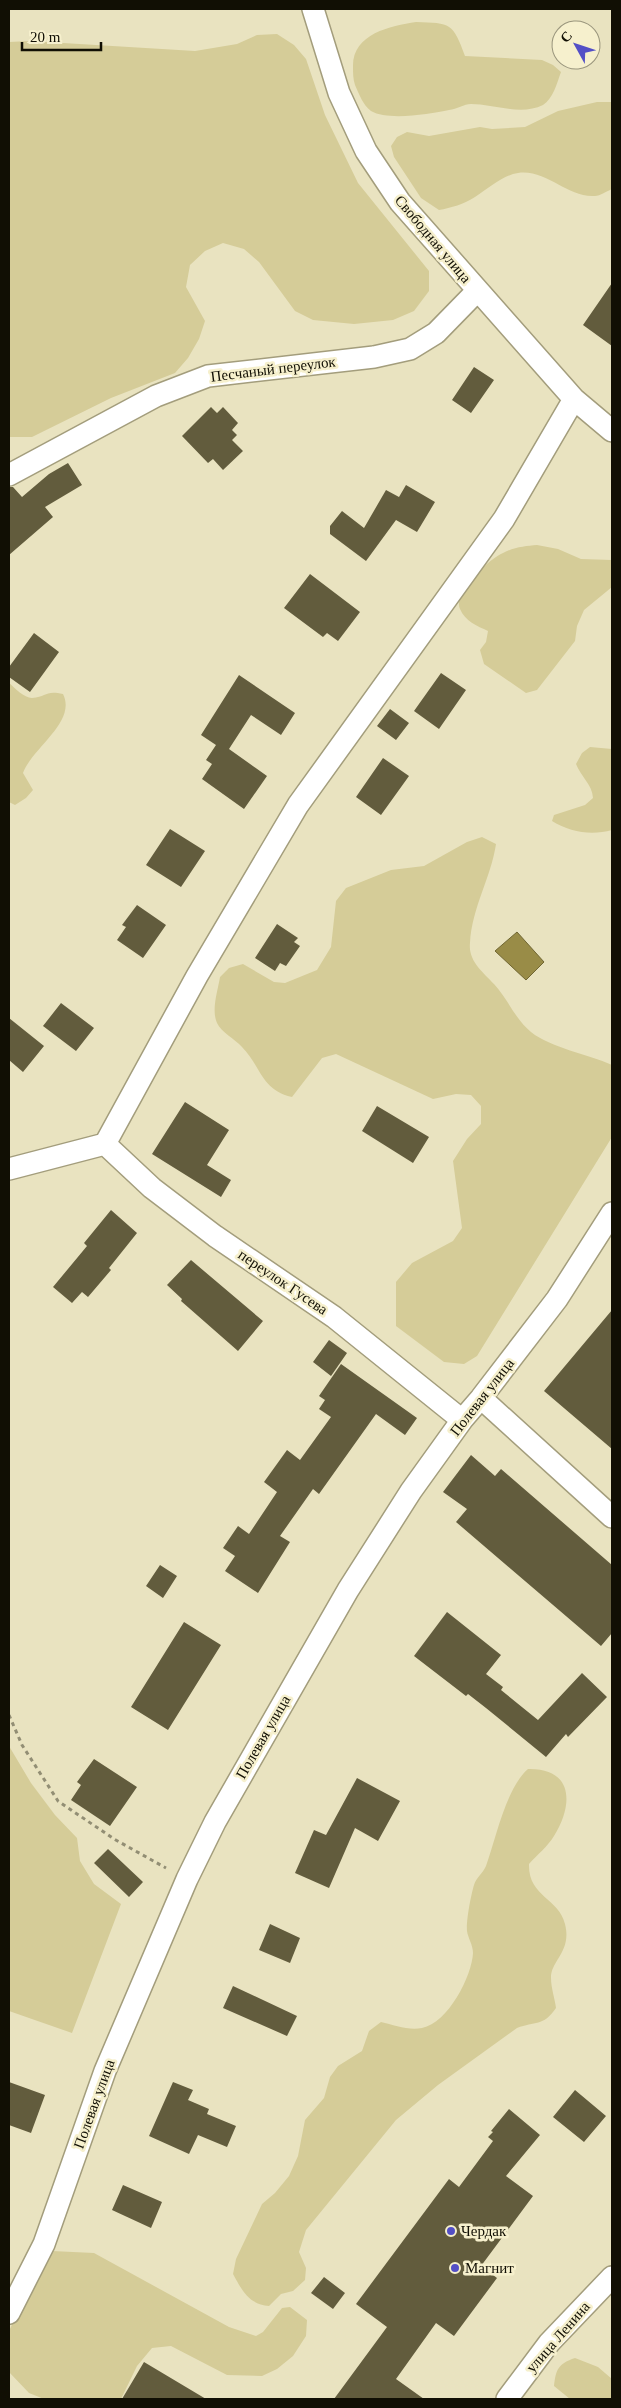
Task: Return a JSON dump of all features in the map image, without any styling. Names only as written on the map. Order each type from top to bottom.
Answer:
[{"type":"street","name":"Свободная улица","points":[[313,9],[339,93],[366,151],[400,202],[574,399],[612,430]]},
{"type":"street","name":"Песчаный переулок","points":[[9,475],[156,396],[208,376],[374,357],[410,349],[436,333],[477,291]]},
{"type":"street","points":[[9,1169],[105,1144],[197,976],[298,805],[504,519],[574,399]]},
{"type":"street","name":"переулок Гусева","points":[[105,1144],[152,1188],[215,1236],[334,1316],[462,1420]]},
{"type":"street","name":"Полевая улица","points":[[9,2313],[44,2244],[105,2071],[187,1879],[215,1822],[348,1590],[411,1491],[462,1420],[558,1299],[612,1213]]},
{"type":"street","points":[[481,1398],[612,1518]]},
{"type":"street","name":"улица Ленина","points":[[507,2399],[549,2343],[612,2277]]},
{"type":"path","points":[[9,1715],[22,1745],[58,1801],[114,1840],[187,1879]]},
{"type":"shaded area","points":[[416,22],[444,24],[457,37],[465,56],[542,60],[551,64],[551,70],[559,70],[561,72],[552,95],[543,105],[535,108],[517,110],[471,104],[420,115],[388,116],[378,114],[366,106],[355,85],[354,56],[366,39],[384,29]]},
{"type":"shaded area","points":[[277,34],[294,45],[306,59],[325,115],[358,183],[429,271],[429,291],[414,311],[393,320],[354,324],[313,320],[295,311],[259,262],[244,249],[223,243],[205,251],[190,265],[186,287],[205,321],[199,339],[188,358],[175,373],[111,398],[32,437],[9,437],[9,42],[30,41],[195,51],[237,44],[257,35]]},
{"type":"shaded area","points":[[597,102],[612,102],[612,189],[597,196],[575,193],[538,175],[518,173],[501,179],[466,202],[439,210],[421,198],[394,157],[391,146],[397,137],[407,132],[429,136],[480,127],[492,129],[525,127],[558,111]]},
{"type":"shaded area","points":[[537,545],[558,549],[581,559],[612,560],[612,587],[584,610],[577,626],[575,641],[537,690],[526,693],[484,664],[480,650],[486,642],[488,631],[465,617],[460,609],[459,602],[461,594],[473,577],[497,556],[516,548]]},
{"type":"shaded area","points":[[9,683],[29,698],[49,693],[63,694],[66,704],[64,715],[59,725],[35,754],[23,773],[33,790],[26,798],[15,805],[9,802]]},
{"type":"shaded area","points":[[590,747],[612,749],[612,830],[596,833],[573,830],[552,821],[554,815],[585,805],[593,798],[591,789],[576,764],[582,753]]},
{"type":"shaded area","points":[[482,837],[496,844],[494,857],[471,930],[471,955],[477,966],[499,990],[520,1021],[531,1032],[539,1038],[612,1065],[612,1137],[477,1356],[464,1364],[444,1362],[396,1326],[396,1282],[412,1263],[453,1241],[462,1228],[453,1161],[467,1139],[481,1124],[481,1106],[471,1095],[456,1094],[433,1099],[336,1054],[322,1058],[292,1097],[282,1094],[268,1083],[248,1054],[219,1026],[215,1018],[215,1006],[220,977],[229,968],[243,964],[274,982],[285,983],[317,970],[331,947],[336,901],[346,888],[391,870],[424,866],[467,842]]},
{"type":"shaded area","points":[[517,932],[544,962],[526,980],[495,951]]},
{"type":"shaded area","points":[[9,1746],[31,1783],[55,1815],[77,1838],[80,1861],[94,1884],[121,1904],[72,2033],[9,2011]]},
{"type":"shaded area","points":[[528,1769],[543,1770],[554,1775],[561,1781],[565,1790],[565,1812],[560,1824],[552,1840],[529,1864],[533,1884],[557,1908],[565,1924],[566,1942],[554,1966],[551,1978],[556,2008],[543,2021],[517,2028],[438,2085],[396,2120],[306,2230],[299,2252],[306,2268],[305,2280],[293,2291],[281,2294],[269,2306],[256,2302],[247,2295],[233,2274],[236,2259],[262,2204],[275,2193],[289,2176],[298,2156],[305,2120],[324,2098],[330,2077],[338,2066],[362,2051],[369,2031],[381,2022],[412,2029],[432,2024],[449,2008],[463,1986],[472,1963],[473,1953],[467,1927],[474,1885],[486,1866],[498,1828],[514,1788],[520,1777]]},
{"type":"shaded area","points":[[52,2251],[94,2253],[229,2327],[256,2336],[263,2332],[282,2308],[290,2307],[307,2320],[306,2336],[293,2356],[277,2369],[262,2376],[227,2375],[171,2346],[152,2348],[137,2366],[121,2399],[44,2399],[29,2393],[9,2372],[9,2331],[41,2263]]},
{"type":"shaded area","points":[[575,2358],[598,2367],[612,2379],[612,2399],[570,2399],[554,2386],[556,2375],[561,2365]]},
{"type":"building","points":[[612,283],[612,346],[583,325]]},
{"type":"building","points":[[474,367],[494,380],[471,413],[452,400]]},
{"type":"building","points":[[211,407],[217,413],[223,407],[238,423],[232,430],[237,435],[232,440],[243,451],[223,470],[213,459],[208,463],[182,436]]},
{"type":"building","points":[[68,463],[82,485],[45,507],[53,517],[9,555],[9,487],[13,487],[22,497],[49,474]]},
{"type":"building","points":[[406,485],[435,502],[417,532],[396,520],[366,561],[330,534],[330,526],[342,511],[364,528],[386,490],[399,497]]},
{"type":"building","points":[[310,574],[360,612],[338,641],[327,633],[323,637],[284,608]]},
{"type":"building","points":[[34,633],[59,652],[30,692],[9,677],[9,667]]},
{"type":"building","points":[[441,673],[466,690],[439,729],[414,711]]},
{"type":"building","points":[[239,675],[295,713],[281,735],[251,715],[229,749],[267,776],[244,809],[202,779],[212,764],[206,760],[216,745],[201,735]]},
{"type":"building","points":[[390,709],[409,723],[396,740],[377,726]]},
{"type":"building","points":[[383,758],[409,776],[381,815],[356,797]]},
{"type":"building","points":[[170,829],[205,851],[181,887],[146,865]]},
{"type":"building","points":[[137,905],[166,925],[143,958],[117,940],[126,927],[122,925]]},
{"type":"building","points":[[277,924],[298,938],[294,942],[300,946],[286,966],[280,963],[275,971],[255,958]]},
{"type":"building","points":[[61,1003],[94,1028],[76,1051],[43,1026]]},
{"type":"building","points":[[9,1018],[44,1046],[23,1072],[9,1060]]},
{"type":"building","points":[[185,1102],[229,1130],[207,1165],[231,1180],[221,1197],[152,1154]]},
{"type":"building","points":[[377,1106],[429,1137],[413,1163],[362,1131]]},
{"type":"building","points":[[111,1210],[137,1233],[109,1268],[111,1270],[88,1297],[82,1292],[72,1303],[53,1287],[87,1246],[84,1243]]},
{"type":"building","points":[[191,1260],[263,1321],[238,1351],[181,1301],[182,1299],[167,1285]]},
{"type":"building","points":[[612,1310],[612,1449],[544,1391]]},
{"type":"building","points":[[329,1340],[347,1353],[331,1376],[313,1362]]},
{"type":"building","points":[[341,1364],[417,1418],[405,1435],[376,1414],[319,1494],[313,1489],[280,1536],[290,1542],[258,1593],[225,1571],[235,1556],[223,1548],[238,1526],[249,1534],[277,1492],[264,1482],[287,1450],[300,1460],[331,1417],[319,1409],[325,1400],[319,1396]]},
{"type":"building","points":[[471,1455],[495,1476],[501,1469],[612,1565],[612,1633],[601,1646],[456,1522],[467,1509],[443,1492]]},
{"type":"building","points":[[160,1565],[177,1576],[163,1598],[146,1586]]},
{"type":"building","points":[[447,1612],[501,1655],[486,1674],[503,1687],[501,1690],[538,1720],[582,1673],[607,1697],[568,1737],[566,1734],[546,1757],[468,1694],[466,1696],[414,1656]]},
{"type":"building","points":[[184,1622],[221,1645],[168,1730],[131,1707]]},
{"type":"building","points":[[94,1759],[137,1787],[110,1826],[71,1800],[81,1785],[77,1782]]},
{"type":"building","points":[[357,1778],[400,1801],[378,1841],[355,1828],[329,1888],[295,1873],[314,1830],[326,1835]]},
{"type":"building","points":[[108,1849],[143,1882],[129,1897],[94,1863]]},
{"type":"building","points":[[270,1924],[300,1938],[290,1963],[259,1950]]},
{"type":"building","points":[[233,1986],[297,2016],[287,2036],[223,2008]]},
{"type":"building","points":[[9,2082],[45,2095],[31,2133],[9,2125]]},
{"type":"building","points":[[173,2082],[193,2090],[188,2100],[209,2109],[207,2114],[236,2126],[227,2147],[198,2135],[189,2154],[149,2136]]},
{"type":"building","points":[[575,2090],[606,2116],[584,2142],[553,2117]]},
{"type":"building","points":[[509,2109],[540,2135],[506,2176],[533,2196],[481,2266],[497,2278],[454,2336],[436,2323],[396,2379],[424,2399],[334,2399],[387,2327],[356,2304],[449,2179],[459,2187],[493,2141],[488,2137],[493,2132],[491,2131]]},
{"type":"building","points":[[123,2185],[162,2202],[151,2228],[112,2210]]},
{"type":"building","points":[[324,2277],[345,2293],[333,2309],[311,2293]]},
{"type":"building","points":[[144,2362],[206,2399],[122,2399]]},
{"type":"place","name":"Чердак","points":[[451,2231]]},
{"type":"place","name":"Магнит","points":[[455,2268]]}]
